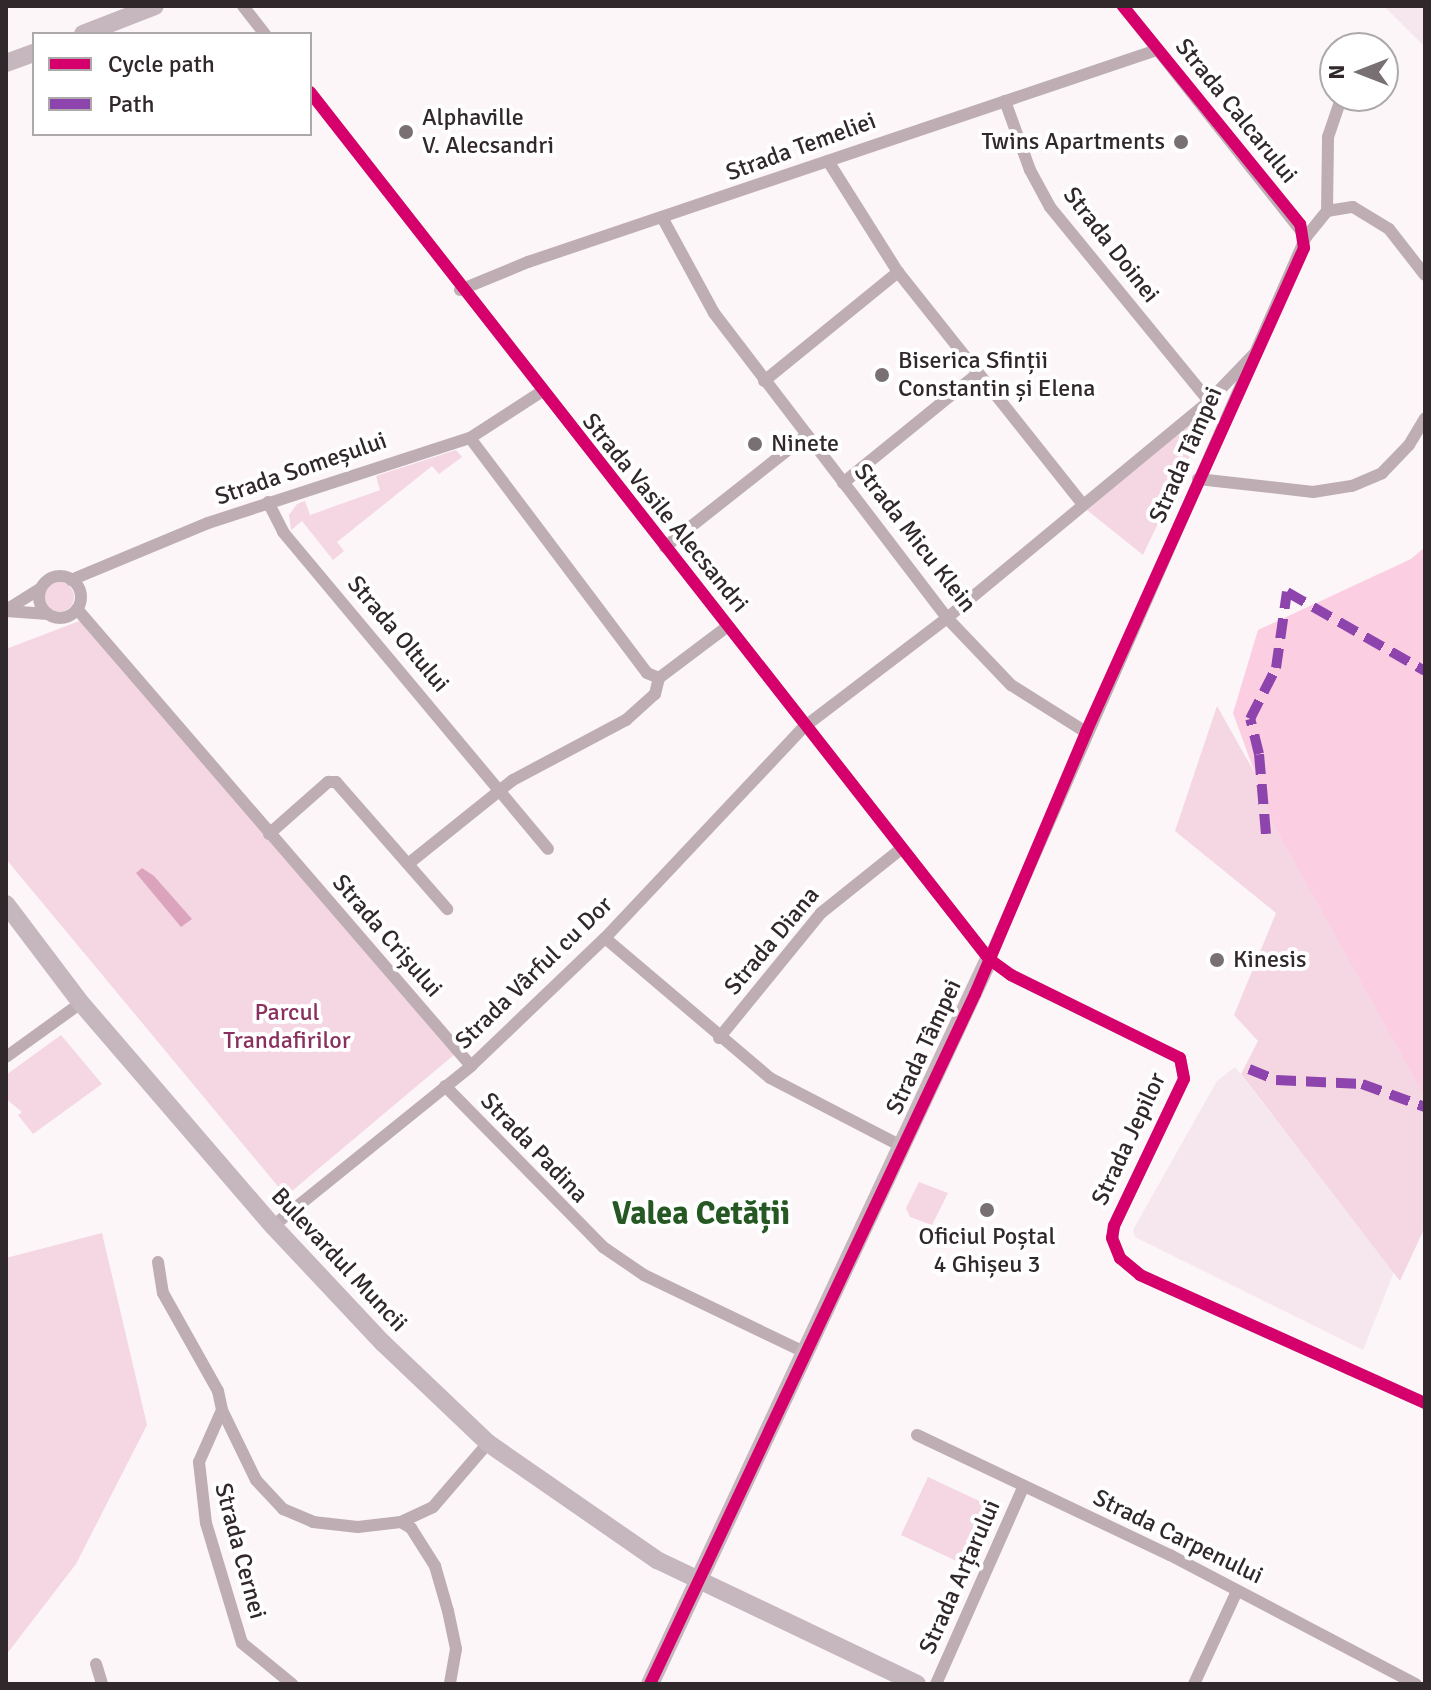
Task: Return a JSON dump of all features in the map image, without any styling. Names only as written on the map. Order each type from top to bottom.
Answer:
[{"type":"main road","points":[[88,32],[155,6]]},
{"type":"main road","points":[[6,63],[32,54]]},
{"type":"main road","name":"Bulevardul Muncii","points":[[6,904],[81,1003],[273,1226],[393,1354],[488,1443],[588,1517],[697,1582],[917,1684]]},
{"type":"main road","name":"Strada Tâmpei","points":[[650,1684],[989,959]]},
{"type":"street","points":[[243,6],[263,32]]},
{"type":"street","name":"Strada Calcarului","points":[[1123,6],[1305,242]]},
{"type":"street","name":"Strada Temeliei","points":[[460,290],[528,262],[1157,50]]},
{"type":"street","name":"Strada Vasile Alecsandri","points":[[312,95],[460,290],[989,959]]},
{"type":"street","name":"Strada Doinei","points":[[1005,101],[1030,170],[1050,207],[1209,401]]},
{"type":"street","points":[[1305,242],[1327,211],[1328,137],[1337,112]]},
{"type":"street","points":[[828,161],[898,272],[976,375],[1082,503]]},
{"type":"street","points":[[1327,211],[1353,207],[1371,215],[1425,275]]},
{"type":"street","name":"Strada Micu Klein","points":[[663,219],[714,313],[947,618],[1011,685],[1086,732]]},
{"type":"street","name":"Strada Tâmpei","points":[[989,959],[1086,732],[1305,242]]},
{"type":"street","points":[[764,381],[898,272]]},
{"type":"street","name":"Strada Vârful cu Dor","points":[[273,1226],[471,1066],[605,938],[804,727],[947,618],[1082,503],[1209,401],[1255,353]]},
{"type":"street","points":[[843,483],[976,375]]},
{"type":"street","name":"Strada Someșului","points":[[6,610],[52,578],[71,580],[116,557],[268,502],[470,438],[541,392]]},
{"type":"street","points":[[1198,479],[1313,492],[1352,486],[1382,473],[1409,445],[1425,418]]},
{"type":"street","points":[[665,547],[807,435]]},
{"type":"street","points":[[470,438],[647,673],[659,678]]},
{"type":"street","name":"Strada Oltului","points":[[268,502],[283,532],[548,849]]},
{"type":"street","points":[[71,580],[79,590],[77,609]]},
{"type":"street","points":[[40,589],[40,604],[48,614]]},
{"type":"street","name":"Strada Someșului","points":[[6,610],[66,617],[77,609]]},
{"type":"street","name":"Strada Crișului","points":[[77,609],[471,1066]]},
{"type":"street","points":[[408,864],[500,791],[626,720],[655,694],[659,678],[728,626]]},
{"type":"street","points":[[269,834],[334,781],[447,909]]},
{"type":"street","name":"Strada Diana","points":[[719,1038],[821,913],[902,848]]},
{"type":"street","points":[[605,938],[719,1038],[770,1078],[901,1146]]},
{"type":"street","name":"Strada Jepilor","points":[[989,959],[1011,975],[1180,1058],[1184,1079],[1114,1226],[1112,1238],[1120,1258],[1140,1275],[1425,1403]]},
{"type":"street","points":[[6,1057],[81,1003]]},
{"type":"street","name":"Strada Padina","points":[[445,1086],[603,1247],[644,1275],[804,1352]]},
{"type":"street","name":"Strada Cernei","points":[[158,1262],[163,1293],[218,1391],[222,1410],[256,1480],[283,1509],[328,1524],[358,1527],[401,1522],[433,1507],[488,1443]]},
{"type":"street","name":"Strada Cernei","points":[[222,1410],[199,1462],[206,1523],[242,1643],[292,1684]]},
{"type":"street","name":"Strada Carpenului","points":[[917,1435],[1237,1591],[1416,1684]]},
{"type":"street","name":"Strada Arțarului","points":[[936,1684],[1023,1488]]},
{"type":"street","points":[[401,1522],[411,1528],[435,1566],[456,1649],[450,1684]]},
{"type":"street","points":[[1194,1684],[1237,1591]]},
{"type":"street","points":[[96,1664],[102,1684]]},
{"type":"shaded area","points":[[1384,6],[1425,6],[1425,47]]},
{"type":"shaded area","points":[[1425,547],[1425,1213],[1423,1093],[1273,823],[1233,713],[1258,630],[1411,559]]},
{"type":"shaded area","points":[[142,868],[154,876],[192,919],[181,927],[136,873]]},
{"type":"shaded area","points":[[1235,1067],[1394,1272],[1363,1350],[1135,1237],[1133,1230],[1217,1081]]},
{"type":"green space","points":[[1200,416],[1205,424],[1143,555],[1087,510]]},
{"type":"green space","points":[[456,450],[462,457],[439,474],[432,466],[337,542],[344,551],[333,560],[302,521],[291,530],[289,515],[297,504],[305,501],[310,515],[380,490],[376,476]]},
{"type":"green space","points":[[59,582],[70,586],[74,597],[70,608],[59,612],[48,608],[44,597],[48,586]]},
{"type":"green space","name":"Parcul Trandafirilor","points":[[82,620],[455,1054],[286,1196],[6,859],[6,649]]},
{"type":"green space","points":[[1217,706],[1425,1075],[1425,1227],[1400,1281],[1241,1074],[1258,1041],[1234,1015],[1276,913],[1175,831]]},
{"type":"green space","points":[[61,1035],[102,1084],[33,1134],[18,1115],[22,1112],[6,1099],[6,1075]]},
{"type":"green space","points":[[919,1182],[948,1193],[932,1225],[910,1217],[906,1208]]},
{"type":"green space","points":[[102,1233],[147,1425],[76,1564],[6,1655],[6,1258]]},
{"type":"green space","points":[[928,1477],[988,1505],[961,1563],[901,1535]]},
{"type":"marked path","points":[[1266,834],[1259,754],[1250,719],[1276,668],[1287,592],[1425,671]]},
{"type":"marked path","points":[[1249,1069],[1276,1080],[1362,1084],[1425,1107]]},
{"type":"cycle path","points":[[650,1684],[975,994],[1086,732],[1304,248],[1300,224],[1123,6]]},
{"type":"cycle path","points":[[312,95],[989,959],[1011,975],[1180,1058],[1184,1079],[1114,1226],[1112,1238],[1120,1258],[1140,1275],[1425,1403]]},
{"type":"place","name":"Alphaville V. Alecsandri","points":[[406,132]]},
{"type":"place","name":"Twins Apartments","points":[[1181,142]]},
{"type":"place","name":"Biserica Sfinții Constantin și Elena","points":[[882,375]]},
{"type":"place","name":"Ninete","points":[[755,444]]},
{"type":"place","name":"Kinesis","points":[[1217,960]]},
{"type":"place","name":"Oficiul Poștal 4 Ghișeu 3","points":[[987,1210]]},
{"type":"district","name":"Valea Cetății","points":[[701,1214]]}]
